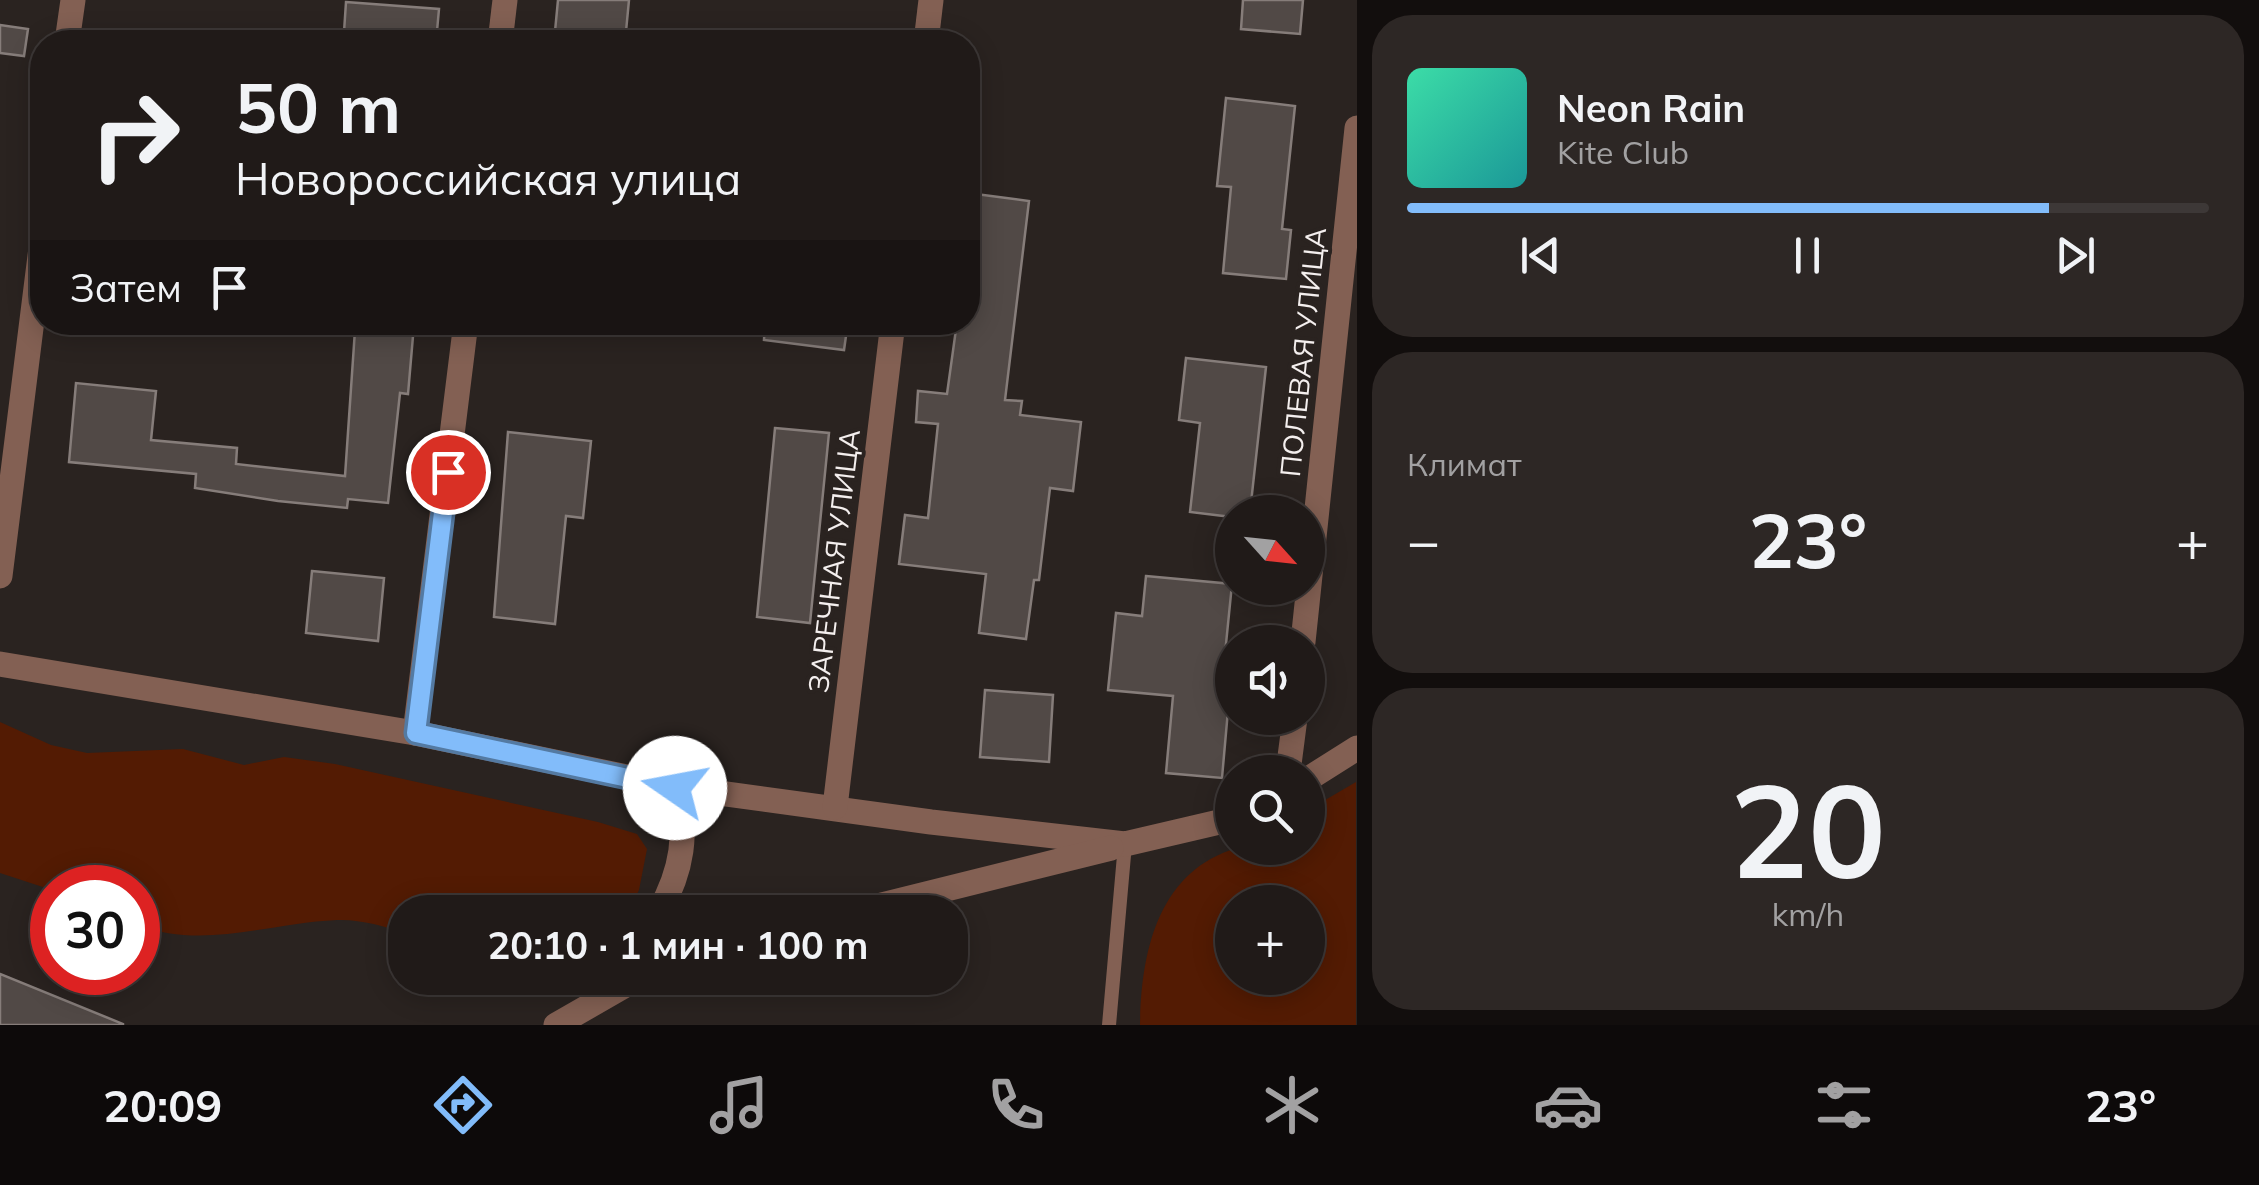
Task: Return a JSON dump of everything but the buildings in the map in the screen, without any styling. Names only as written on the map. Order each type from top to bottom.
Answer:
[{"type":"street","points":[[69,30],[73,0]]},
{"type":"street","points":[[501,30],[505,0]]},
{"type":"street","points":[[928,30],[932,0]]},
{"type":"street","name":"ПОЛЕВАЯ УЛИЦА","points":[[1305,625],[1356,128]]},
{"type":"street","points":[[0,576],[30,335]]},
{"type":"street","points":[[416,733],[464,335]]},
{"type":"street","name":"ЗАРЕЧНАЯ УЛИЦА","points":[[836,807],[891,335]]},
{"type":"street","points":[[0,664],[416,733],[675,788],[1125,844]]},
{"type":"street","points":[[1325,768],[1356,748]]},
{"type":"street","points":[[666,895],[683,850],[684,817],[675,788]]},
{"type":"street","points":[[922,895],[1215,823]]},
{"type":"street","points":[[556,1025],[603,995]]},
{"type":"lane","points":[[1109,1025],[1125,844]]},
{"type":"shaded area","points":[[0,722],[51,745],[87,753],[183,749],[244,765],[284,757],[335,764],[598,822],[637,834],[647,849],[636,895],[388,895],[388,928],[346,920],[212,935],[162,932],[160,865],[30,865],[30,883],[0,873]]},
{"type":"shaded area","points":[[1356,782],[1356,1025],[1140,1025],[1144,970],[1159,918],[1189,875],[1215,857],[1215,865],[1325,865],[1325,800]]},
{"type":"route","points":[[448,472],[416,733],[675,788]]}]
